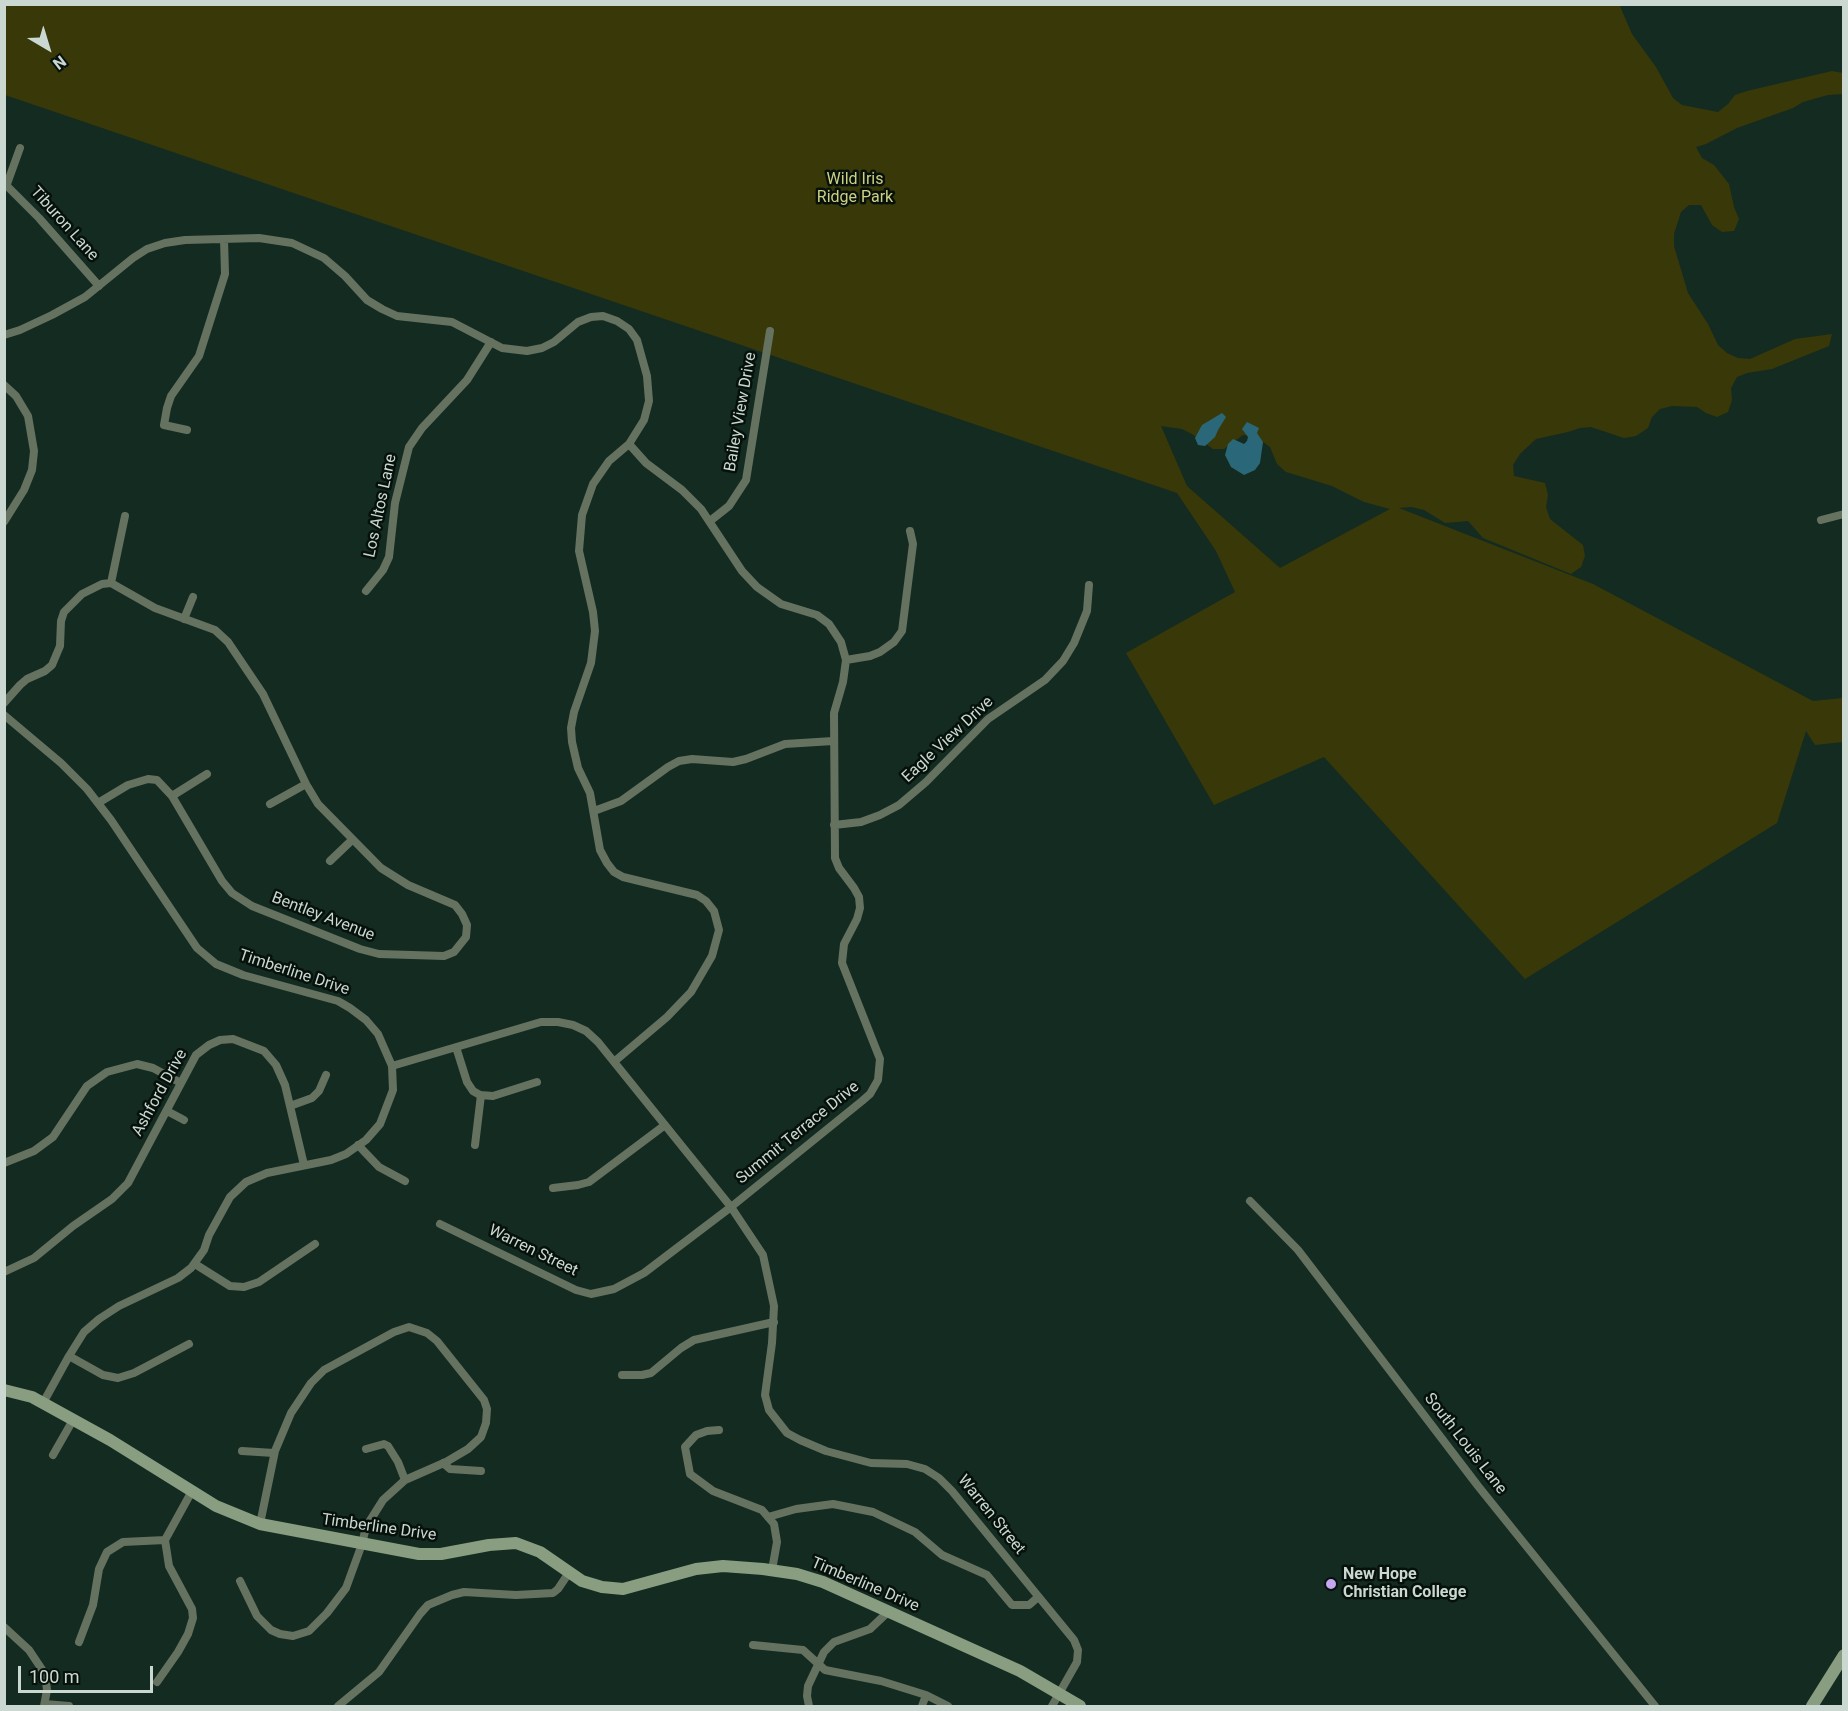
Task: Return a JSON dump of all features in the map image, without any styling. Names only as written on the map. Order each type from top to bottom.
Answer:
[{"type":"street","points":[[6,184],[20,148]]},
{"type":"street","name":"Tiburon Lane","points":[[6,184],[99,286]]},
{"type":"street","points":[[4,335],[20,330],[68,307],[147,249],[185,240],[259,238],[292,243],[324,258],[367,300],[396,316],[452,322],[502,348],[514,351],[542,348],[554,342],[578,322],[591,317],[603,316],[629,329],[637,340],[647,376],[649,401],[644,420],[629,444],[609,461],[593,484],[584,504],[580,527],[581,559],[592,605],[595,631],[591,663],[574,712],[571,735],[576,763],[586,783],[594,811],[602,855],[614,872],[623,877],[697,895],[710,906],[719,924],[718,937],[712,956],[691,992],[667,1017],[615,1061]]},
{"type":"street","points":[[187,430],[164,425],[166,408],[171,396],[199,356],[225,274],[224,239]]},
{"type":"street","name":"Bailey View Drive","points":[[710,521],[729,506],[746,480],[770,331]]},
{"type":"street","name":"Los Altos Lane","points":[[366,591],[383,570],[389,557],[395,503],[409,447],[422,428],[467,380],[491,342]]},
{"type":"street","points":[[4,385],[16,396],[28,416],[34,451],[32,470],[24,490],[4,522]]},
{"type":"street","points":[[629,444],[646,463],[689,496],[710,521],[738,566],[757,587],[781,603],[813,613],[825,620],[839,637],[846,660],[880,652],[894,642],[902,631],[913,544],[910,531]]},
{"type":"street","points":[[1821,520],[1844,514]]},
{"type":"street","points":[[4,703],[27,679],[45,671],[52,665],[60,646],[61,621],[71,603],[93,587],[111,583],[126,516]]},
{"type":"street","name":"Bentley Avenue","points":[[98,803],[128,784],[148,779],[157,780],[172,796],[222,881],[232,893],[252,906],[360,950],[379,954],[444,956],[454,952],[466,937],[467,925],[455,905],[395,878],[381,868],[318,804],[306,784],[271,708],[228,642],[215,630],[155,608],[111,583]]},
{"type":"street","name":"Eagle View Drive","points":[[834,825],[861,822],[899,805],[926,782],[988,719],[1045,680],[1063,661],[1074,643],[1087,611],[1089,585]]},
{"type":"street","points":[[184,620],[193,597]]},
{"type":"street","name":"Summit Terrace Drive","points":[[731,1207],[862,1101],[870,1094],[878,1080],[880,1059],[842,963],[844,945],[860,908],[859,897],[835,861],[833,741],[835,708],[843,682],[846,660]]},
{"type":"street","name":"Timberline Drive","points":[[4,715],[61,763],[98,803],[197,948],[216,964],[243,975],[338,1001],[350,1008],[366,1020],[378,1034],[392,1066],[393,1090],[380,1124],[358,1145],[331,1160],[267,1173],[246,1182],[230,1197],[195,1264],[178,1278],[119,1306],[84,1332],[44,1403]]},
{"type":"street","points":[[594,811],[621,801],[679,761],[692,759],[733,762],[785,744],[833,741]]},
{"type":"street","points":[[172,796],[207,774]]},
{"type":"street","points":[[270,804],[306,784]]},
{"type":"street","points":[[330,861],[352,840]]},
{"type":"street","name":"Warren Street","points":[[392,1066],[532,1024],[558,1022],[573,1024],[586,1031],[615,1061],[731,1207],[763,1255],[771,1286],[774,1322],[765,1395],[769,1410],[787,1433],[826,1451],[871,1463],[907,1464],[925,1469],[939,1478],[1074,1640],[1078,1650],[1077,1662],[1060,1694]]},
{"type":"street","name":"Ashford Drive","points":[[4,1272],[34,1258],[73,1226],[112,1199],[128,1183],[196,1055],[220,1040],[232,1039],[264,1051],[276,1065],[285,1085],[304,1164]]},
{"type":"street","points":[[456,1047],[468,1084],[481,1095],[494,1096],[537,1082]]},
{"type":"street","points":[[4,1163],[34,1151],[52,1137],[87,1086],[107,1072],[137,1064],[153,1068],[181,1083]]},
{"type":"street","points":[[290,1106],[312,1098],[319,1091],[326,1076]]},
{"type":"street","points":[[475,1145],[481,1095]]},
{"type":"street","points":[[167,1111],[184,1120]]},
{"type":"street","points":[[553,1188],[590,1182],[665,1125]]},
{"type":"street","points":[[358,1145],[379,1167],[405,1181]]},
{"type":"street","name":"South Louis Lane","points":[[1250,1201],[1298,1250],[1478,1486],[1656,1707]]},
{"type":"street","name":"Warren Street","points":[[440,1224],[576,1290],[591,1294],[614,1290],[635,1279],[731,1207]]},
{"type":"street","points":[[195,1264],[230,1286],[244,1287],[259,1282],[315,1244]]},
{"type":"street","points":[[622,1375],[651,1373],[694,1340],[774,1322]]},
{"type":"street","points":[[240,1581],[257,1616],[265,1626],[280,1634],[293,1636],[302,1634],[317,1624],[336,1602],[352,1575],[366,1527],[383,1500],[405,1480],[444,1463],[468,1449],[482,1437],[487,1409],[484,1400],[437,1341],[427,1333],[409,1327],[394,1332],[324,1370],[310,1383],[291,1413],[274,1453],[260,1524]]},
{"type":"street","points":[[69,1356],[103,1375],[118,1378],[134,1373],[189,1344]]},
{"type":"street","name":"Timberline Drive","points":[[4,1390],[32,1397],[44,1403],[110,1440],[216,1506],[260,1524],[419,1554],[441,1554],[489,1545],[516,1543],[540,1552],[582,1581],[602,1587],[623,1589],[705,1568],[723,1566],[797,1574],[823,1582],[1020,1671],[1060,1694]]},
{"type":"street","points":[[53,1455],[73,1420]]},
{"type":"street","points":[[719,1430],[696,1435],[685,1447],[690,1474],[713,1491],[762,1510],[774,1524],[777,1542],[772,1570]]},
{"type":"street","points":[[366,1449],[384,1444],[388,1446],[405,1480]]},
{"type":"street","points":[[242,1451],[274,1453]]},
{"type":"street","points":[[444,1463],[450,1469],[481,1471]]},
{"type":"street","points":[[157,1682],[178,1653],[193,1618],[192,1609],[169,1566],[165,1540],[192,1491]]},
{"type":"street","points":[[768,1517],[796,1509],[832,1504],[873,1512],[915,1532],[942,1555],[987,1575],[1012,1605],[1029,1605],[1038,1598]]},
{"type":"street","points":[[79,1642],[93,1605],[99,1569],[107,1552],[123,1542],[165,1540]]},
{"type":"street","points":[[338,1707],[380,1672],[428,1605],[464,1592],[516,1595],[553,1593],[570,1571]]},
{"type":"street","points":[[809,1707],[808,1686],[824,1652],[834,1642],[870,1629],[888,1612]]},
{"type":"street","points":[[4,1627],[29,1650],[45,1674],[47,1689],[44,1705],[69,1707]]},
{"type":"street","points":[[753,1645],[803,1650],[825,1670],[881,1681],[926,1695],[948,1707]]},
{"type":"street","points":[[1812,1707],[1844,1655]]},
{"type":"street","points":[[1052,1707],[1060,1694],[1080,1707]]},
{"type":"street","points":[[922,1707],[926,1695]]},
{"type":"green space","name":"Wild Iris Ridge Park","points":[[5,4],[1619,4],[1632,34],[1656,67],[1673,98],[1682,105],[1718,112],[1735,95],[1747,91],[1832,71],[1843,73],[1843,94],[1828,95],[1803,102],[1696,147],[1702,158],[1714,165],[1729,184],[1739,219],[1734,231],[1722,232],[1712,225],[1701,205],[1689,205],[1681,212],[1674,234],[1674,246],[1688,293],[1708,324],[1718,345],[1727,353],[1738,358],[1750,359],[1795,339],[1832,334],[1829,346],[1772,369],[1737,377],[1731,388],[1732,400],[1728,412],[1717,417],[1697,407],[1672,406],[1660,409],[1652,417],[1648,428],[1636,436],[1624,438],[1591,427],[1536,439],[1520,454],[1513,465],[1514,476],[1545,483],[1548,495],[1546,507],[1550,519],[1583,545],[1585,556],[1581,567],[1571,574],[1483,538],[1468,521],[1445,523],[1424,510],[1411,507],[1399,508],[1593,584],[1813,701],[1843,698],[1843,742],[1815,745],[1806,731],[1777,823],[1525,979],[1324,757],[1214,805],[1126,653],[1235,592],[1216,551],[1177,493],[5,95]],"holes":[[[1161,426],[1182,429],[1213,449],[1224,449],[1243,435],[1255,436],[1270,447],[1277,464],[1286,472],[1332,486],[1364,502],[1390,509],[1280,568],[1187,486]]]},
{"type":"water","points":[[1222,413],[1226,417],[1215,437],[1205,446],[1198,445],[1195,438],[1202,425]]},
{"type":"water","points":[[1247,422],[1259,428],[1257,433],[1263,442],[1260,463],[1255,470],[1244,475],[1231,467],[1225,455],[1228,444],[1233,439],[1244,444],[1247,441],[1248,437],[1242,429]]},
{"type":"place","name":"New Hope Christian College","points":[[1331,1584]]}]
